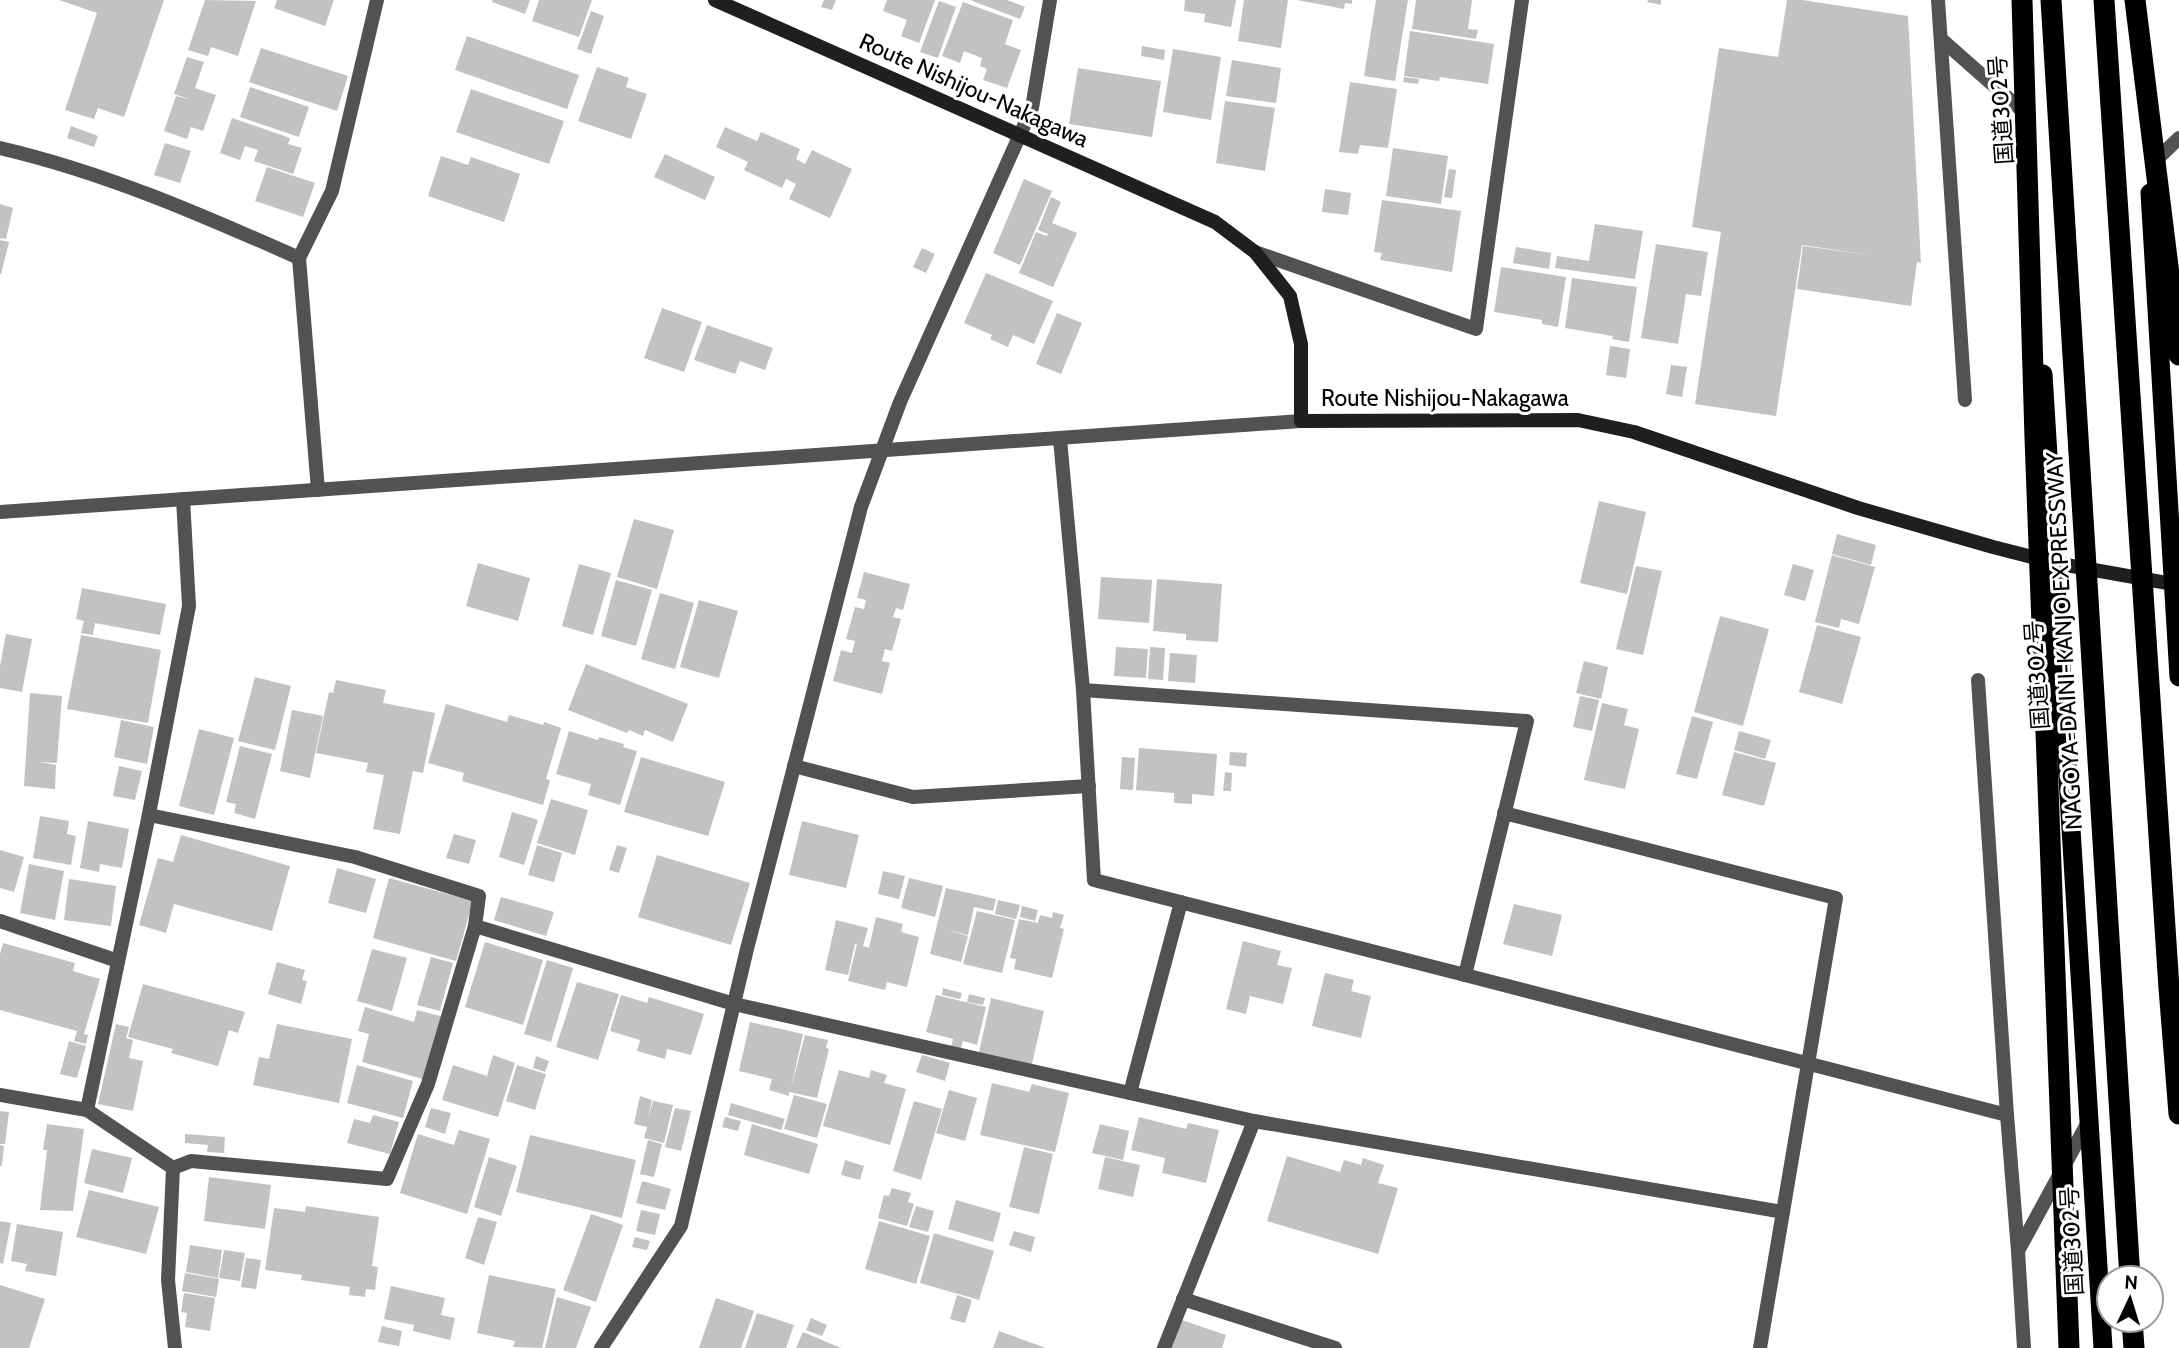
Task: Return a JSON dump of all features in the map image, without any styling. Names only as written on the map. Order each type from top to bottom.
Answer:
[{"type":"highway","name":"国道302号","points":[[2020,0],[2103,1348]]},
{"type":"highway","points":[[2020,0],[2069,1348]]},
{"type":"highway","name":"NAGOYA-DAINI-KANJO EXPRESSWAY","points":[[2050,0],[2129,1264]]},
{"type":"highway","points":[[2104,0],[2168,988],[2179,1114]]},
{"type":"highway","points":[[2137,0],[2176,584],[2179,677]]},
{"type":"highway","points":[[2137,0],[2179,355]]},
{"type":"main road","name":"Route Nishijou-Nakagawa","points":[[715,0],[1215,222],[1255,252],[1290,296],[1301,344],[1301,421],[1578,420],[1634,432],[1858,508],[1993,547],[2055,563],[2176,584]]},
{"type":"street","points":[[318,490],[299,258],[332,191],[377,0]]},
{"type":"street","points":[[601,1348],[681,1226],[793,766],[861,507],[900,402],[1032,108],[1050,0]]},
{"type":"street","points":[[1255,252],[1476,329],[1522,0]]},
{"type":"street","points":[[1938,0],[1965,400]]},
{"type":"street","points":[[1941,39],[2026,114]]},
{"type":"street","points":[[2148,167],[2179,138]]},
{"type":"street","points":[[0,148],[39,156],[169,201],[299,258]]},
{"type":"street","points":[[0,512],[1301,421]]},
{"type":"street","points":[[1060,439],[1083,690],[1094,880],[2007,1115]]},
{"type":"street","points":[[87,1110],[149,815],[189,606],[183,499]]},
{"type":"street","points":[[1978,680],[2024,1348]]},
{"type":"street","points":[[1083,690],[1527,722],[1465,975]]},
{"type":"street","points":[[793,766],[913,797],[1089,786]]},
{"type":"street","points":[[1504,813],[1836,898],[1760,1348]]},
{"type":"street","points":[[149,815],[355,857],[479,896],[475,926],[428,1084],[387,1179],[191,1161],[173,1168]]},
{"type":"street","points":[[1129,1093],[1181,902]]},
{"type":"street","points":[[0,921],[118,961]]},
{"type":"street","points":[[475,926],[734,1004],[1254,1121],[1783,1212]]},
{"type":"street","points":[[0,1096],[87,1110],[173,1168]]},
{"type":"street","points":[[1164,1348],[1254,1121]]},
{"type":"street","points":[[2018,1251],[2090,1121]]},
{"type":"street","points":[[173,1168],[169,1280],[175,1348]]},
{"type":"street","points":[[1183,1299],[1335,1348]]},
{"type":"building","points":[[59,0],[164,0],[124,117],[98,108],[94,119],[65,110],[97,13]]},
{"type":"building","points":[[205,0],[256,1],[238,56],[211,47],[208,56],[188,50]]},
{"type":"building","points":[[277,0],[334,0],[325,26],[274,8]]},
{"type":"building","points":[[530,0],[525,14],[492,2]]},
{"type":"building","points":[[539,0],[592,0],[579,37],[532,21]]},
{"type":"building","points":[[824,0],[836,0],[832,10],[821,7]]},
{"type":"building","points":[[887,0],[935,0],[919,43],[901,36],[907,20],[883,11]]},
{"type":"building","points":[[970,0],[1007,0],[1025,7],[1020,19]]},
{"type":"building","points":[[1185,0],[1236,0],[1231,27],[1204,22],[1205,14],[1184,11]]},
{"type":"building","points":[[1244,0],[1288,0],[1281,48],[1238,41]]},
{"type":"building","points":[[1297,0],[1352,0],[1352,4],[1345,3],[1344,9]]},
{"type":"building","points":[[1376,0],[1408,0],[1395,81],[1364,76]]},
{"type":"building","points":[[1416,0],[1472,0],[1468,29],[1478,30],[1476,39],[1412,29]]},
{"type":"building","points":[[1661,0],[1661,5],[1647,2]]},
{"type":"building","points":[[1787,0],[1908,16],[1921,263],[1917,262],[1911,306],[1797,289],[1803,246],[1877,256],[1802,245],[1776,416],[1695,404],[1721,232],[1692,227],[1719,48],[1778,57]]},
{"type":"building","points":[[939,1],[956,7],[938,58],[920,52]]},
{"type":"building","points":[[963,2],[1013,20],[1005,44],[1021,50],[1007,88],[983,80],[987,69],[980,66],[982,58],[964,51],[960,63],[942,56]]},
{"type":"building","points":[[591,11],[604,16],[591,54],[577,49]]},
{"type":"building","points":[[1410,31],[1494,44],[1488,84],[1440,77],[1439,81],[1404,76]]},
{"type":"building","points":[[467,36],[579,75],[567,109],[455,70]]},
{"type":"building","points":[[1142,46],[1165,50],[1164,60],[1141,56]]},
{"type":"building","points":[[261,48],[348,76],[337,111],[249,82]]},
{"type":"building","points":[[1173,49],[1221,57],[1211,120],[1163,112]]},
{"type":"building","points":[[187,57],[204,62],[195,88],[216,95],[203,131],[191,127],[187,139],[164,131],[176,96],[192,100],[174,94]]},
{"type":"building","points":[[1232,60],[1281,68],[1276,103],[1226,96]]},
{"type":"building","points":[[597,67],[629,78],[626,87],[647,94],[631,139],[578,121]]},
{"type":"building","points":[[1078,68],[1161,81],[1152,137],[1069,124]]},
{"type":"building","points":[[1404,77],[1419,79],[1418,84],[1403,82]]},
{"type":"building","points":[[1350,82],[1397,89],[1388,148],[1360,145],[1358,154],[1339,152]]},
{"type":"building","points":[[250,87],[309,107],[299,137],[240,117]]},
{"type":"building","points":[[471,89],[564,121],[549,164],[456,132]]},
{"type":"building","points":[[1225,101],[1275,108],[1265,171],[1216,163]]},
{"type":"building","points":[[232,118],[290,138],[288,144],[302,148],[293,174],[254,161],[258,150],[245,146],[240,160],[220,153]]},
{"type":"building","points":[[71,126],[98,136],[94,147],[67,138]]},
{"type":"building","points":[[725,127],[757,141],[761,132],[800,149],[796,159],[805,164],[812,150],[852,169],[830,218],[789,199],[796,184],[786,179],[782,188],[744,170],[748,162],[716,147]]},
{"type":"building","points":[[165,143],[191,151],[180,183],[154,175]]},
{"type":"building","points":[[1393,148],[1448,156],[1441,204],[1386,196]]},
{"type":"building","points":[[665,154],[715,177],[705,200],[654,177]]},
{"type":"building","points":[[441,156],[468,165],[471,157],[520,174],[504,222],[428,196]]},
{"type":"building","points":[[267,167],[315,183],[303,217],[255,201]]},
{"type":"building","points":[[1449,169],[1456,170],[1452,198],[1444,197]]},
{"type":"building","points":[[1024,179],[1052,191],[1020,265],[993,253]]},
{"type":"building","points":[[1325,189],[1351,193],[1348,215],[1322,212]]},
{"type":"building","points":[[1051,197],[1061,202],[1052,223],[1077,233],[1053,287],[1019,273],[1036,232],[1047,236],[1048,234],[1038,230]]},
{"type":"building","points":[[1382,200],[1461,211],[1452,272],[1380,260],[1382,253],[1374,252]]},
{"type":"building","points":[[0,204],[13,208],[6,239],[0,238]]},
{"type":"building","points":[[1595,224],[1643,231],[1635,279],[1555,268],[1557,256],[1589,261]]},
{"type":"building","points":[[0,240],[9,242],[1,274],[0,274]]},
{"type":"building","points":[[1656,244],[1708,252],[1701,296],[1686,294],[1678,344],[1641,338]]},
{"type":"building","points":[[1516,247],[1551,253],[1549,269],[1513,263]]},
{"type":"building","points":[[922,248],[935,254],[926,273],[913,267]]},
{"type":"building","points":[[1501,267],[1566,277],[1558,327],[1542,324],[1542,320],[1494,312]]},
{"type":"building","points":[[986,273],[1053,301],[1034,344],[1013,335],[1008,347],[990,339],[992,335],[964,323]]},
{"type":"building","points":[[1572,278],[1637,287],[1629,342],[1612,339],[1613,336],[1565,328]]},
{"type":"building","points":[[662,308],[702,322],[684,372],[644,358]]},
{"type":"building","points":[[1057,313],[1082,323],[1061,374],[1036,364]]},
{"type":"building","points":[[707,325],[773,348],[765,370],[740,361],[735,374],[694,360]]},
{"type":"building","points":[[1610,346],[1630,349],[1626,378],[1606,375]]},
{"type":"building","points":[[1671,365],[1687,367],[1682,397],[1666,394]]},
{"type":"building","points":[[1599,501],[1646,512],[1627,594],[1580,583]]},
{"type":"building","points":[[634,519],[674,530],[657,589],[617,577]]},
{"type":"building","points":[[1837,534],[1876,545],[1871,565],[1832,554]]},
{"type":"building","points":[[1832,555],[1875,567],[1859,624],[1841,619],[1839,628],[1815,622]]},
{"type":"building","points":[[478,563],[530,578],[518,621],[466,606]]},
{"type":"building","points":[[579,564],[611,573],[593,635],[562,626]]},
{"type":"building","points":[[1793,564],[1814,570],[1805,601],[1784,595]]},
{"type":"building","points":[[1636,566],[1662,571],[1643,655],[1616,649]]},
{"type":"building","points":[[864,572],[910,584],[903,610],[896,608],[893,617],[901,619],[892,651],[885,649],[882,661],[890,663],[882,694],[833,681],[841,650],[852,653],[855,641],[846,639],[855,607],[864,609],[866,600],[857,598]]},
{"type":"building","points":[[1101,577],[1152,580],[1149,623],[1098,619]]},
{"type":"building","points":[[1157,579],[1222,584],[1218,642],[1186,640],[1186,634],[1153,631]]},
{"type":"building","points":[[616,580],[652,590],[636,646],[601,636]]},
{"type":"building","points":[[82,588],[166,604],[160,635],[95,623],[93,635],[81,633],[84,621],[76,619]]},
{"type":"building","points":[[660,593],[694,603],[675,669],[641,659]]},
{"type":"building","points":[[699,600],[738,611],[719,678],[680,667]]},
{"type":"building","points":[[1720,616],[1769,629],[1743,726],[1694,712]]},
{"type":"building","points":[[1817,625],[1861,637],[1842,704],[1799,692]]},
{"type":"building","points":[[6,634],[32,639],[22,692],[0,688],[0,666]]},
{"type":"building","points":[[81,635],[161,650],[148,723],[67,709]]},
{"type":"building","points":[[1116,647],[1148,649],[1146,678],[1114,676]]},
{"type":"building","points":[[1150,647],[1165,648],[1163,680],[1148,679]]},
{"type":"building","points":[[1170,653],[1197,655],[1195,683],[1168,681]]},
{"type":"building","points":[[1584,661],[1608,667],[1601,699],[1576,693]]},
{"type":"building","points":[[586,664],[688,704],[673,742],[645,730],[643,736],[629,730],[627,733],[568,710]]},
{"type":"building","points":[[255,677],[291,686],[275,750],[238,741]]},
{"type":"building","points":[[336,680],[386,690],[383,703],[435,713],[423,773],[413,771],[400,834],[373,829],[384,775],[366,772],[368,763],[316,753],[329,692],[333,693]]},
{"type":"building","points":[[30,693],[62,696],[57,763],[39,762],[56,765],[55,789],[24,786]]},
{"type":"building","points":[[1580,696],[1599,700],[1592,731],[1573,727]]},
{"type":"building","points":[[1602,703],[1628,709],[1624,725],[1639,729],[1625,789],[1584,780]]},
{"type":"building","points":[[446,704],[507,722],[509,715],[561,728],[546,779],[550,780],[543,805],[462,781],[464,773],[428,763]]},
{"type":"building","points":[[292,710],[323,716],[310,778],[280,771]]},
{"type":"building","points":[[1692,716],[1713,722],[1697,779],[1676,774]]},
{"type":"building","points":[[121,720],[154,727],[147,764],[114,757]]},
{"type":"building","points":[[199,729],[234,738],[214,815],[179,806]]},
{"type":"building","points":[[569,731],[624,744],[623,747],[637,751],[620,805],[588,795],[591,784],[556,774]]},
{"type":"building","points":[[1739,731],[1771,740],[1765,759],[1734,750]]},
{"type":"building","points":[[240,746],[272,754],[255,819],[234,813],[236,804],[226,802]]},
{"type":"building","points":[[1139,748],[1217,754],[1214,796],[1192,794],[1192,804],[1174,803],[1174,793],[1136,790]]},
{"type":"building","points":[[1230,752],[1247,753],[1246,767],[1229,765]]},
{"type":"building","points":[[1734,752],[1776,763],[1764,806],[1722,795]]},
{"type":"building","points":[[641,757],[725,782],[708,836],[624,812]]},
{"type":"building","points":[[1122,757],[1135,758],[1133,790],[1120,789]]},
{"type":"building","points":[[119,766],[142,771],[135,800],[113,796]]},
{"type":"building","points":[[1225,772],[1232,773],[1231,791],[1223,791]]},
{"type":"building","points":[[551,799],[588,810],[575,855],[537,843]]},
{"type":"building","points":[[512,812],[538,820],[524,865],[499,857]]},
{"type":"building","points":[[40,816],[69,821],[67,834],[76,836],[71,865],[33,858]]},
{"type":"building","points":[[88,821],[129,829],[122,868],[100,864],[99,872],[80,868]]},
{"type":"building","points":[[802,821],[859,835],[846,888],[789,875]]},
{"type":"building","points":[[454,834],[476,840],[469,864],[446,858]]},
{"type":"building","points":[[181,835],[290,866],[272,931],[174,904],[166,933],[139,925],[158,858],[173,862]]},
{"type":"building","points":[[537,845],[562,853],[554,882],[528,875]]},
{"type":"building","points":[[617,845],[627,848],[619,873],[609,870]]},
{"type":"building","points":[[0,850],[24,857],[14,892],[0,888]]},
{"type":"building","points":[[657,855],[750,883],[731,945],[638,917]]},
{"type":"building","points":[[29,864],[64,871],[55,920],[20,913]]},
{"type":"building","points":[[337,868],[376,879],[366,913],[328,903]]},
{"type":"building","points":[[883,871],[905,876],[899,899],[878,894]]},
{"type":"building","points":[[389,878],[473,901],[456,961],[373,938]]},
{"type":"building","points":[[909,878],[943,886],[935,917],[901,908]]},
{"type":"building","points":[[69,879],[116,886],[111,926],[64,920]]},
{"type":"building","points":[[946,888],[996,899],[993,911],[974,907],[968,935],[947,930],[968,936],[961,962],[930,954]]},
{"type":"building","points":[[501,897],[554,912],[546,936],[494,920]]},
{"type":"building","points":[[998,900],[1020,905],[1016,919],[995,914]]},
{"type":"building","points":[[1514,904],[1562,915],[1552,956],[1503,944]]},
{"type":"building","points":[[1022,906],[1038,910],[1035,921],[1020,917]]},
{"type":"building","points":[[977,911],[1015,920],[1002,973],[963,964]]},
{"type":"building","points":[[1053,912],[1064,915],[1060,928],[1064,929],[1052,978],[1014,969],[1016,959],[1010,958],[1019,919],[1038,923],[1040,915],[1052,918]]},
{"type":"building","points":[[876,917],[903,924],[901,932],[919,937],[907,987],[887,982],[885,990],[848,981],[857,944],[848,975],[825,970],[836,920],[868,928],[863,946],[869,948]]},
{"type":"building","points":[[1243,941],[1281,951],[1277,965],[1292,968],[1283,1004],[1250,996],[1246,1014],[1226,1009]]},
{"type":"building","points":[[485,942],[543,960],[523,1025],[465,1007]]},
{"type":"building","points":[[3,943],[75,963],[73,971],[100,979],[84,1034],[88,1035],[86,1044],[74,1041],[77,1031],[0,1010],[0,954]]},
{"type":"building","points":[[372,949],[407,958],[392,1011],[357,1001]]},
{"type":"building","points":[[431,957],[453,963],[440,1011],[417,1005]]},
{"type":"building","points":[[547,960],[573,968],[551,1042],[524,1034]]},
{"type":"building","points":[[277,962],[305,970],[302,980],[307,981],[301,1004],[268,994]]},
{"type":"building","points":[[1325,973],[1354,980],[1351,991],[1371,996],[1361,1038],[1312,1026]]},
{"type":"building","points":[[577,982],[619,994],[598,1060],[556,1047]]},
{"type":"building","points":[[143,984],[245,1012],[238,1033],[229,1030],[218,1066],[171,1053],[173,1049],[128,1037]]},
{"type":"building","points":[[943,988],[962,993],[960,999],[942,995]]},
{"type":"building","points":[[969,994],[985,998],[983,1005],[967,1002]]},
{"type":"building","points":[[621,995],[647,1003],[649,997],[704,1014],[691,1055],[667,1049],[665,1059],[637,1051],[640,1040],[610,1031]]},
{"type":"building","points":[[936,995],[986,1007],[977,1045],[963,1041],[961,1049],[951,1047],[953,1039],[926,1032]]},
{"type":"building","points":[[991,998],[1044,1011],[1032,1064],[979,1052]]},
{"type":"building","points":[[365,1007],[414,1022],[417,1010],[444,1017],[426,1080],[362,1062],[369,1034],[358,1031]]},
{"type":"building","points":[[750,1022],[803,1034],[791,1088],[805,1035],[828,1040],[826,1048],[829,1049],[817,1098],[789,1092],[789,1096],[769,1090],[772,1079],[739,1071]]},
{"type":"building","points":[[116,1024],[129,1027],[126,1038],[133,1040],[129,1058],[143,1061],[133,1111],[98,1104]]},
{"type":"building","points":[[277,1024],[352,1039],[339,1103],[253,1085],[259,1057],[269,1059]]},
{"type":"building","points":[[69,1041],[86,1046],[77,1078],[60,1074]]},
{"type":"building","points":[[493,1055],[515,1063],[498,1117],[442,1100],[453,1065],[487,1076]]},
{"type":"building","points":[[922,1055],[950,1063],[945,1081],[916,1072]]},
{"type":"building","points":[[536,1056],[549,1061],[545,1072],[533,1068]]},
{"type":"building","points":[[357,1065],[413,1081],[403,1118],[347,1103]]},
{"type":"building","points":[[517,1065],[546,1074],[535,1110],[506,1101]]},
{"type":"building","points":[[839,1070],[869,1078],[871,1070],[887,1075],[884,1083],[906,1089],[890,1145],[823,1126]]},
{"type":"building","points":[[992,1083],[1029,1092],[1032,1084],[1069,1093],[1055,1152],[980,1135]]},
{"type":"building","points":[[949,1090],[977,1098],[965,1141],[936,1133]]},
{"type":"building","points":[[794,1095],[827,1104],[817,1138],[784,1129]]},
{"type":"building","points":[[640,1096],[652,1100],[648,1118],[653,1101],[673,1105],[664,1143],[644,1138],[647,1127],[634,1124]]},
{"type":"building","points":[[914,1101],[942,1109],[921,1180],[893,1171]]},
{"type":"building","points":[[731,1103],[785,1119],[781,1130],[728,1115]]},
{"type":"building","points":[[431,1108],[451,1113],[445,1134],[425,1127]]},
{"type":"building","points":[[675,1108],[691,1111],[681,1151],[665,1147]]},
{"type":"building","points":[[0,1111],[9,1112],[5,1144],[0,1144]]},
{"type":"building","points":[[373,1115],[399,1122],[390,1154],[347,1143],[354,1119],[370,1123]]},
{"type":"building","points":[[725,1117],[741,1121],[738,1131],[722,1127]]},
{"type":"building","points":[[1139,1117],[1186,1129],[1188,1123],[1219,1130],[1206,1183],[1162,1173],[1165,1158],[1131,1150]]},
{"type":"building","points":[[47,1124],[84,1129],[73,1211],[40,1210],[47,1150],[43,1150]]},
{"type":"building","points":[[752,1124],[818,1144],[809,1174],[744,1155]]},
{"type":"building","points":[[1100,1124],[1129,1131],[1123,1160],[1092,1153]]},
{"type":"building","points":[[459,1130],[490,1139],[467,1214],[400,1193],[418,1134],[454,1145]]},
{"type":"building","points":[[185,1134],[225,1137],[224,1153],[207,1152],[208,1145],[185,1143]]},
{"type":"building","points":[[530,1135],[636,1160],[622,1218],[516,1192]]},
{"type":"building","points":[[648,1140],[662,1144],[654,1177],[640,1174]]},
{"type":"building","points":[[0,1145],[4,1146],[2,1166],[0,1166]]},
{"type":"building","points":[[1024,1147],[1053,1154],[1039,1214],[1009,1207]]},
{"type":"building","points":[[92,1149],[132,1158],[123,1193],[84,1183]]},
{"type":"building","points":[[1287,1156],[1340,1172],[1344,1160],[1361,1165],[1363,1158],[1384,1165],[1378,1183],[1398,1188],[1378,1254],[1267,1221]]},
{"type":"building","points":[[489,1157],[517,1166],[501,1216],[474,1207]]},
{"type":"building","points":[[1105,1157],[1140,1165],[1133,1197],[1098,1189]]},
{"type":"building","points":[[845,1160],[864,1166],[860,1180],[841,1175]]},
{"type":"building","points":[[209,1177],[271,1185],[265,1229],[204,1221]]},
{"type":"building","points":[[642,1181],[671,1189],[665,1210],[636,1203]]},
{"type":"building","points":[[892,1188],[911,1193],[908,1202],[914,1204],[907,1226],[878,1218],[884,1195],[889,1196]]},
{"type":"building","points":[[89,1190],[159,1207],[146,1254],[76,1237]]},
{"type":"building","points":[[956,1200],[1001,1213],[993,1242],[948,1229]]},
{"type":"building","points":[[306,1206],[379,1217],[372,1266],[378,1267],[375,1290],[366,1289],[365,1297],[349,1295],[350,1287],[301,1280],[302,1275],[265,1270],[274,1208],[305,1212]]},
{"type":"building","points":[[916,1206],[934,1211],[928,1232],[909,1227]]},
{"type":"building","points":[[641,1210],[660,1214],[655,1235],[636,1231]]},
{"type":"building","points":[[591,1214],[623,1225],[596,1302],[563,1290]]},
{"type":"building","points":[[478,1217],[497,1222],[484,1265],[465,1258]]},
{"type":"building","points":[[0,1221],[11,1223],[3,1264],[0,1263]]},
{"type":"building","points":[[879,1221],[930,1236],[916,1284],[865,1269]]},
{"type":"building","points":[[17,1224],[63,1232],[56,1276],[25,1271],[27,1264],[11,1261]]},
{"type":"building","points":[[1014,1231],[1035,1237],[1031,1252],[1009,1245]]},
{"type":"building","points":[[934,1233],[994,1251],[979,1300],[920,1283]]},
{"type":"building","points":[[635,1237],[650,1241],[647,1250],[632,1247]]},
{"type":"building","points":[[190,1245],[222,1250],[218,1278],[186,1272]]},
{"type":"building","points":[[224,1250],[245,1253],[240,1281],[219,1278]]},
{"type":"building","points":[[246,1258],[261,1260],[256,1289],[241,1287]]},
{"type":"building","points":[[185,1273],[219,1279],[216,1297],[182,1291]]},
{"type":"building","points":[[489,1275],[556,1289],[542,1348],[513,1347],[515,1341],[477,1333]]},
{"type":"building","points":[[0,1285],[45,1299],[29,1348],[0,1348]]},
{"type":"building","points":[[391,1286],[445,1298],[441,1315],[455,1318],[450,1340],[413,1331],[414,1325],[384,1319]]},
{"type":"building","points":[[184,1293],[215,1298],[210,1331],[185,1327],[187,1313],[181,1312]]},
{"type":"building","points":[[957,1295],[972,1300],[965,1323],[950,1319]]},
{"type":"building","points":[[557,1297],[591,1307],[576,1348],[545,1348]]},
{"type":"building","points":[[716,1298],[754,1311],[741,1348],[699,1348]]},
{"type":"building","points":[[757,1313],[794,1325],[786,1348],[745,1348]]},
{"type":"building","points":[[811,1318],[827,1325],[822,1336],[806,1330]]},
{"type":"building","points":[[1179,1319],[1226,1335],[1222,1348],[1170,1348]]},
{"type":"building","points":[[382,1326],[402,1331],[399,1346],[378,1342]]},
{"type":"building","points":[[999,1331],[1046,1348],[993,1348]]},
{"type":"building","points":[[803,1332],[841,1348],[796,1348]]}]
